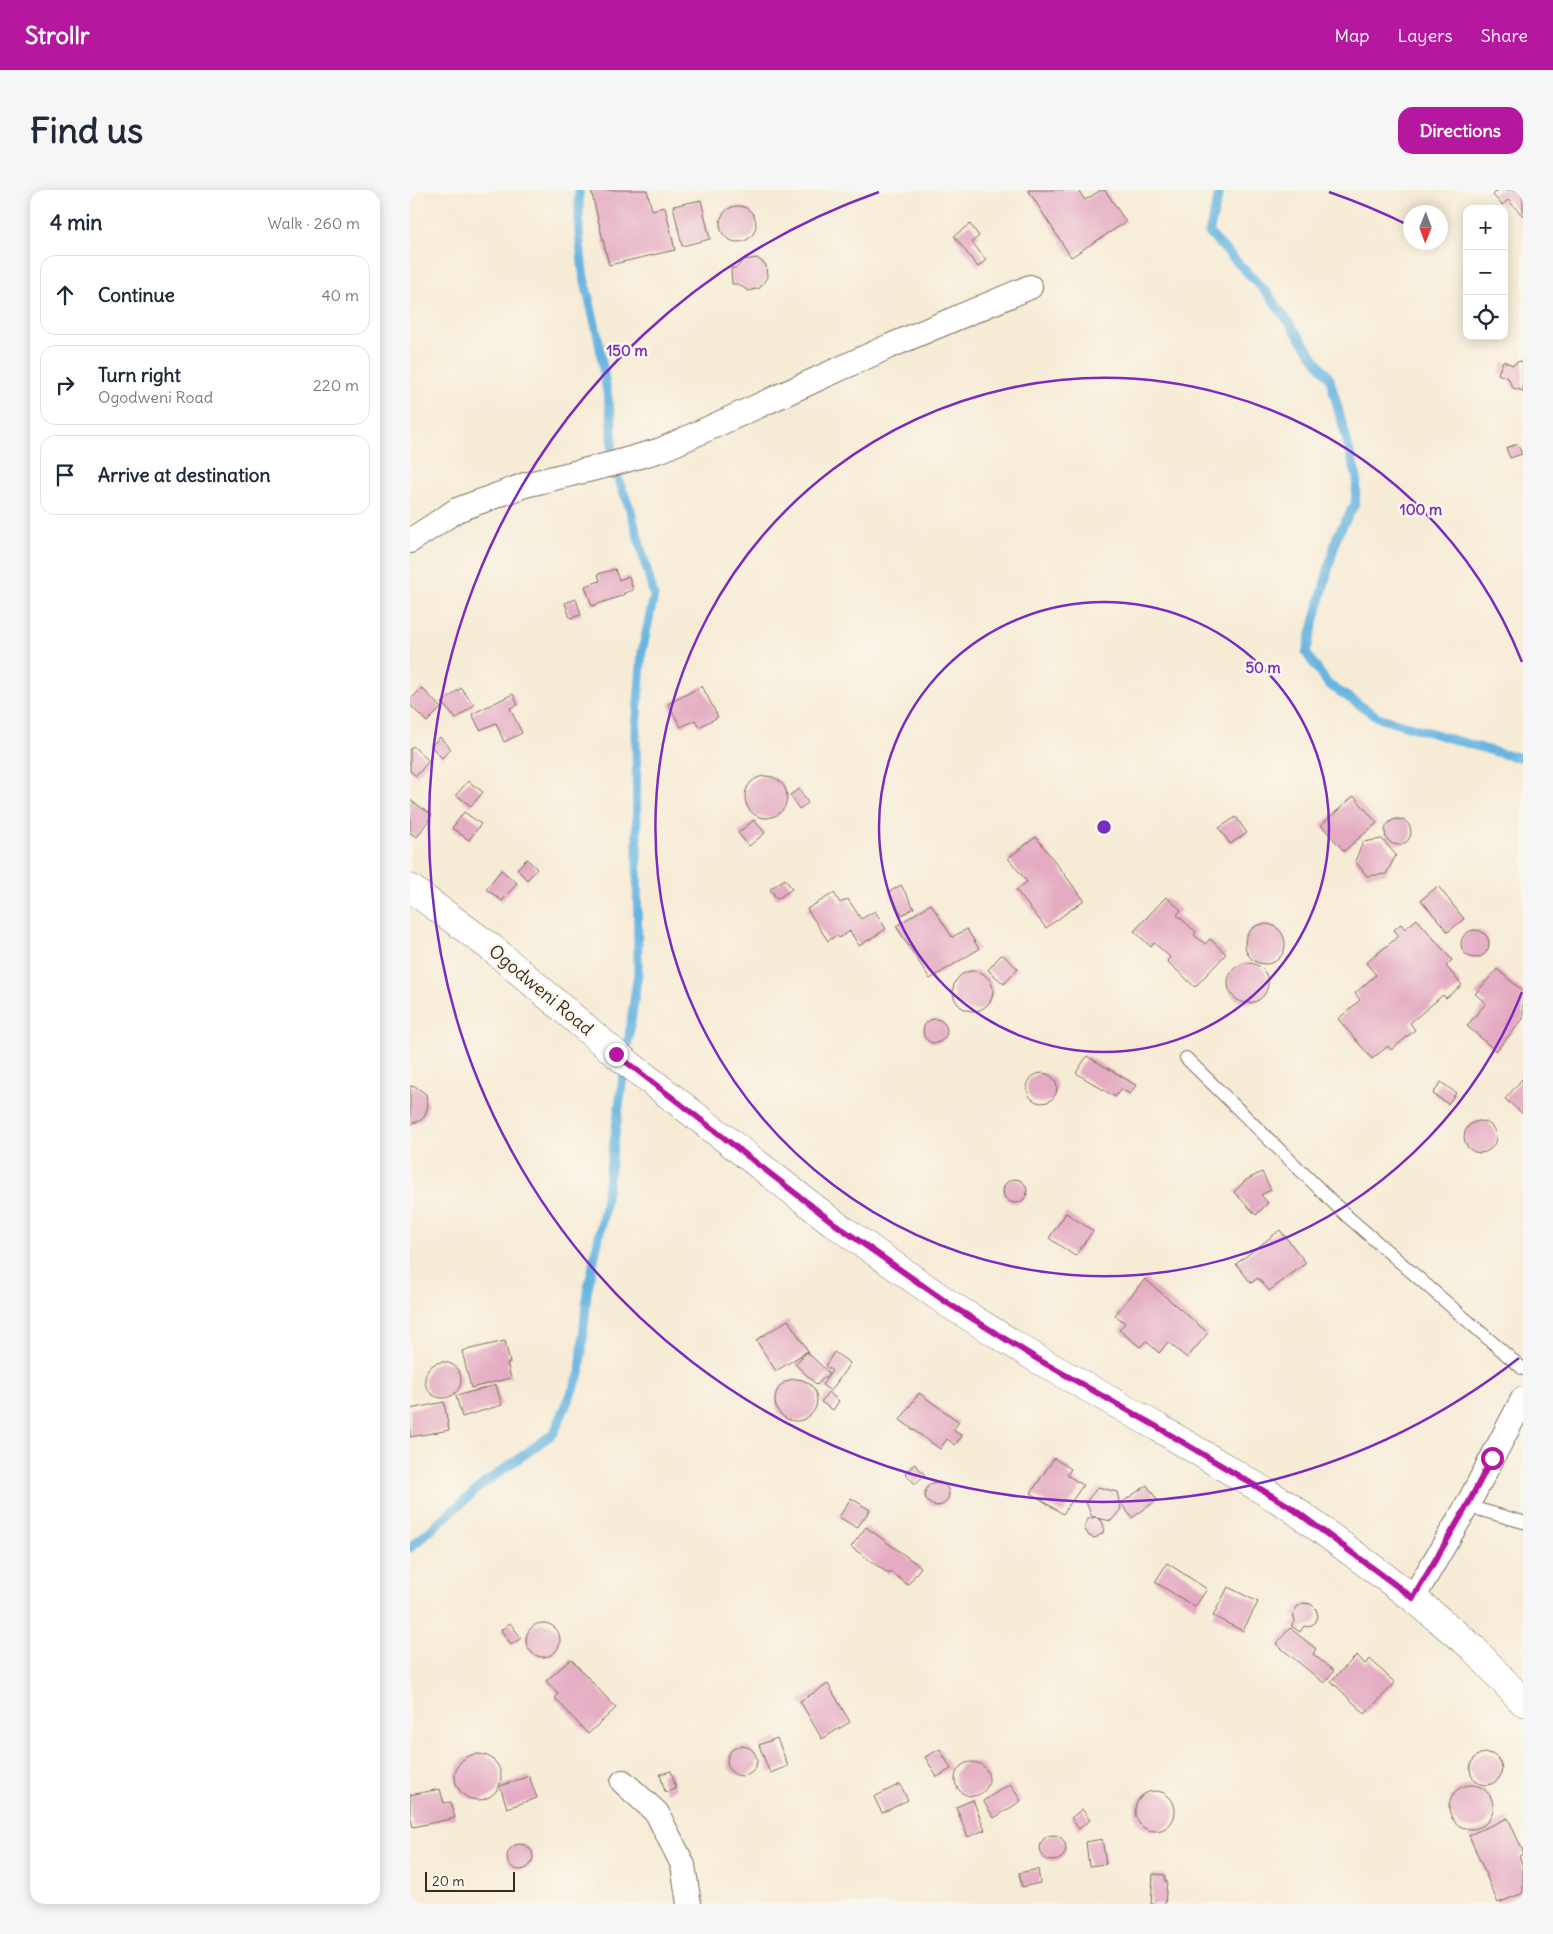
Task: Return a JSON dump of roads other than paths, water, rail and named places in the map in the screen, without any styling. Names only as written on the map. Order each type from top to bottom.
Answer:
[{"type":"street","points":[[410,541],[457,510],[525,484],[612,464],[661,450],[890,346],[1030,287]]},
{"type":"street","name":"Ogodweni Road","points":[[410,888],[493,949],[625,1061],[851,1236],[957,1309],[1039,1360],[1159,1428],[1289,1506],[1413,1598],[1472,1648],[1523,1702]]},
{"type":"street","points":[[1413,1598],[1467,1506],[1523,1399]]},
{"type":"street","points":[[623,1782],[657,1813],[683,1865],[689,1904]]},
{"type":"lane","points":[[1186,1058],[1346,1216],[1523,1369]]},
{"type":"lane","points":[[1467,1506],[1523,1522]]},
{"type":"waterway","points":[[410,1548],[482,1485],[554,1433],[580,1373],[587,1293],[604,1212],[638,973],[636,729],[642,652],[654,596],[630,508],[612,464],[612,423],[598,337],[583,273],[579,233],[579,190]]},
{"type":"waterway","points":[[1220,190],[1209,233],[1268,294],[1330,379],[1357,478],[1355,504],[1337,536],[1306,653],[1328,684],[1378,717],[1502,754],[1523,758]]}]
